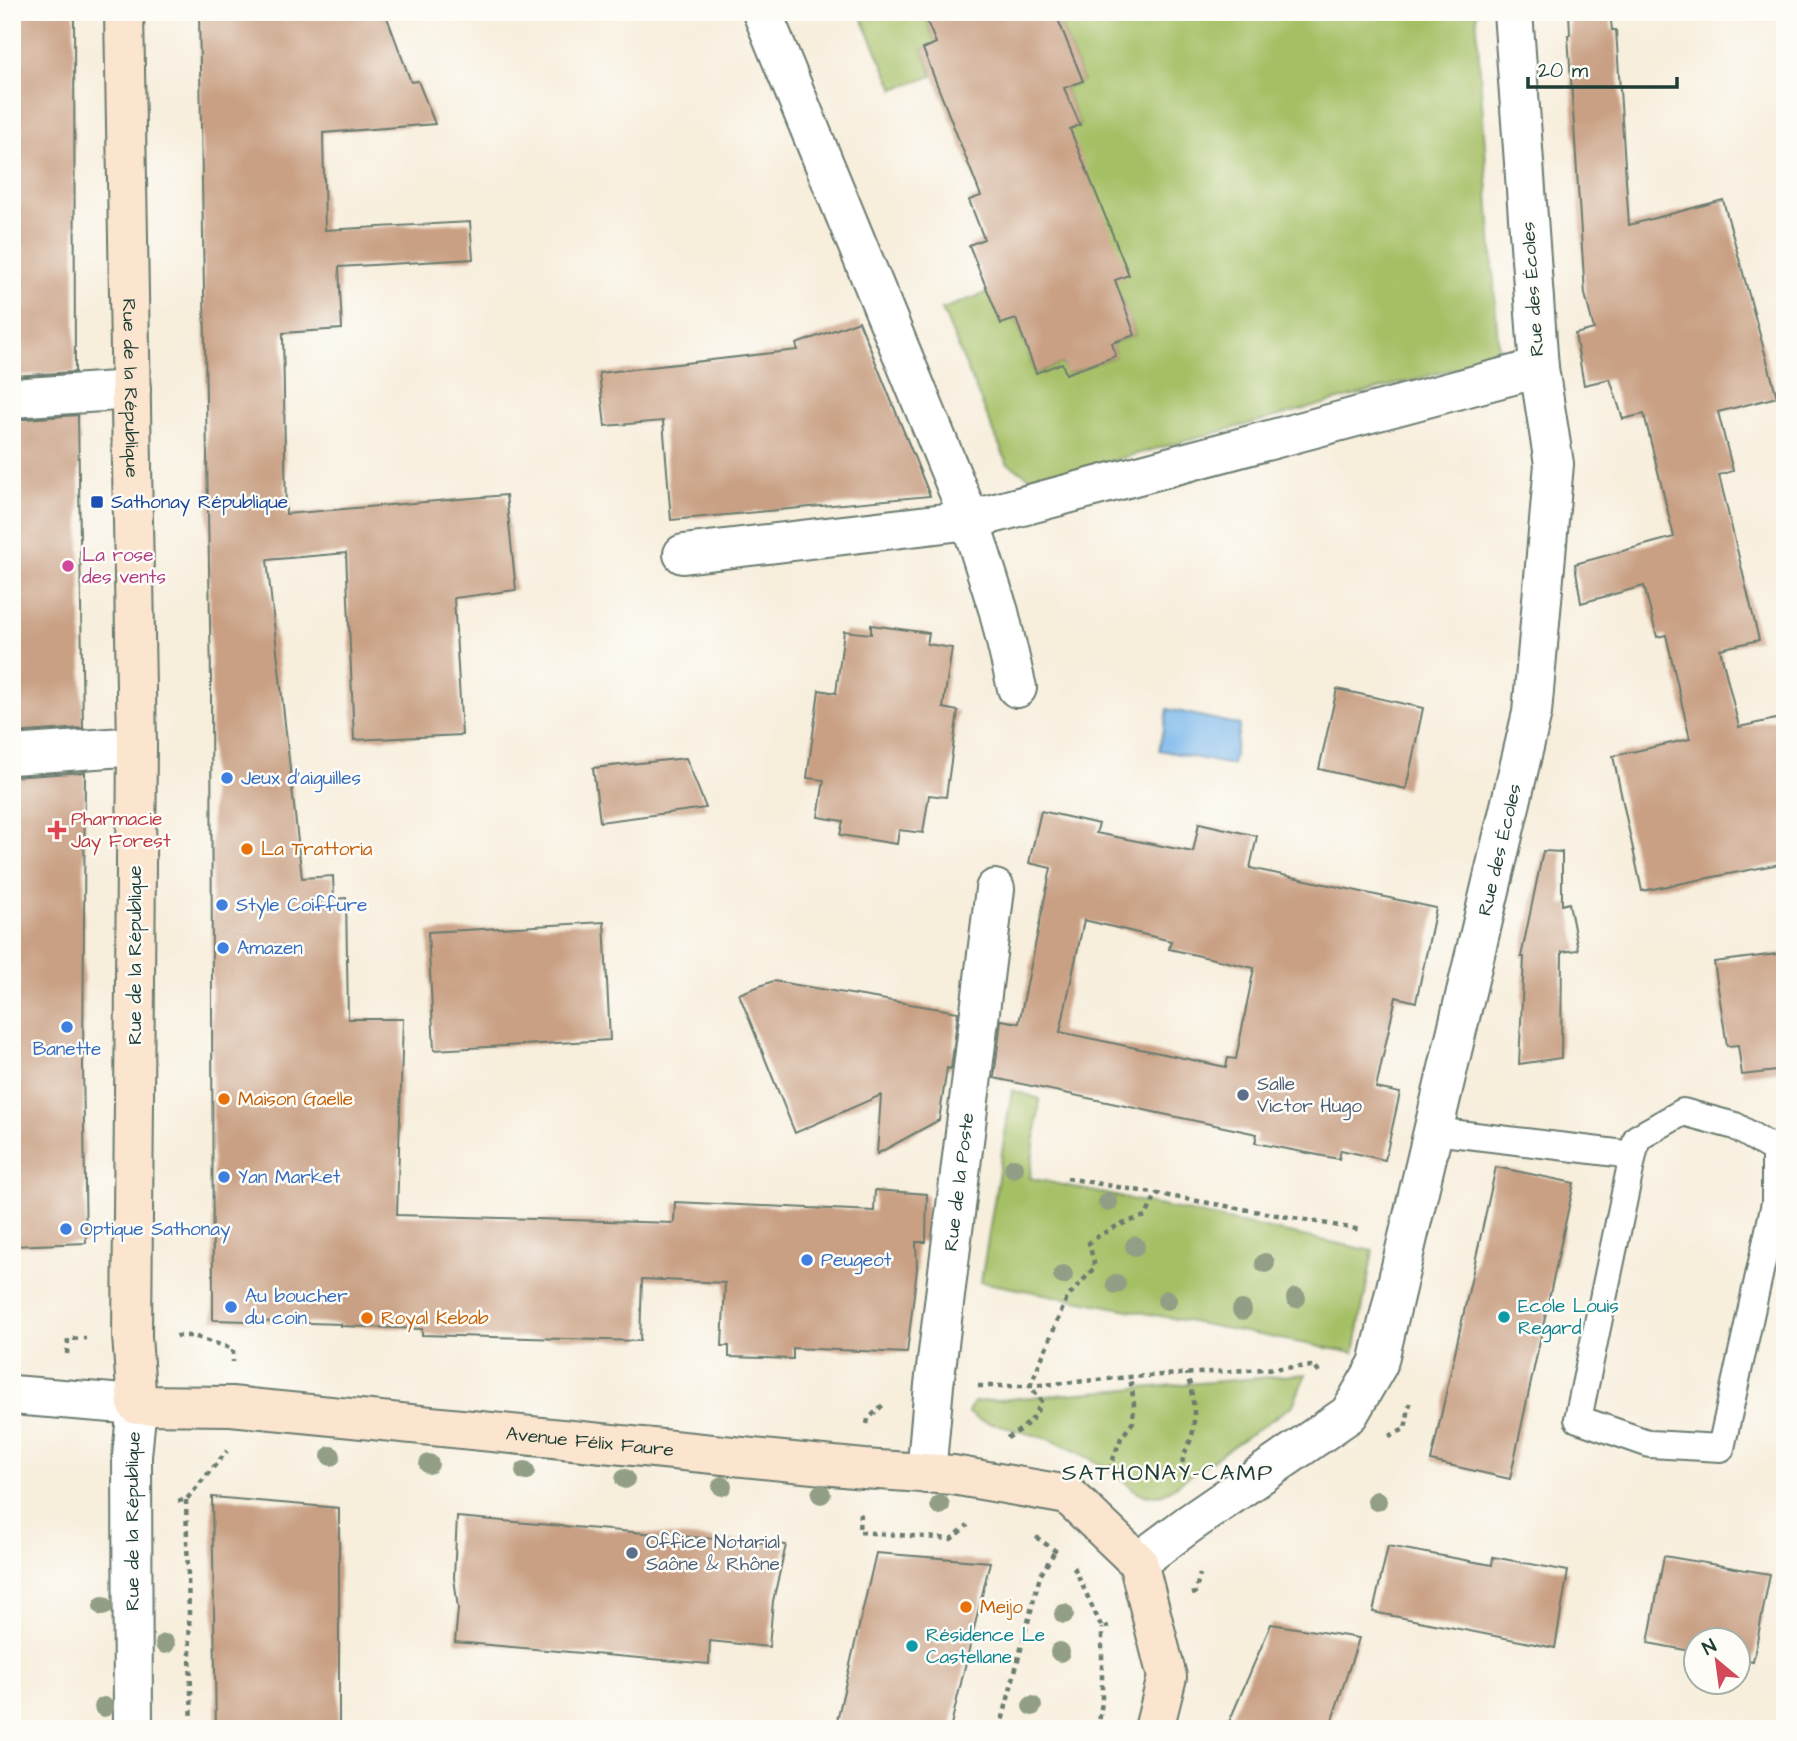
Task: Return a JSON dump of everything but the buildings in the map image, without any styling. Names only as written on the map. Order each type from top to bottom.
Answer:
[{"type":"main road","name":"Rue de la République","points":[[124,12],[136,746],[132,1336],[137,1405]]},
{"type":"main road","name":"Avenue Félix Faure","points":[[137,1405],[231,1406],[953,1475],[1068,1495],[1138,1562]]},
{"type":"main road","points":[[1138,1562],[1167,1677],[1154,1729]]},
{"type":"street","points":[[762,12],[970,520],[999,612],[1017,688]]},
{"type":"street","name":"Rue des Écoles","points":[[1138,1562],[1349,1414],[1378,1364],[1532,713],[1554,464],[1539,368],[1513,12]]},
{"type":"street","points":[[683,554],[970,520],[1539,368]]},
{"type":"street","points":[[12,398],[131,390]]},
{"type":"street","points":[[12,755],[136,746]]},
{"type":"street","name":"Rue de la Poste","points":[[926,1474],[934,1385],[995,889]]},
{"type":"street","name":"Avenue Félix Faure","points":[[12,1395],[137,1405]]},
{"type":"street","name":"Rue de la République","points":[[133,1729],[132,1455],[137,1405]]},
{"type":"lane","points":[[1683,1112],[1735,1126],[1775,1150],[1775,1203],[1721,1448],[1650,1444],[1578,1419],[1633,1155],[1637,1138],[1683,1112]]},
{"type":"lane","points":[[1434,1131],[1633,1155]]},
{"type":"path","points":[[1067,1178],[1374,1233],[1395,1214],[1413,1219]]},
{"type":"path","points":[[1030,1387],[1068,1298],[1095,1267],[1090,1243],[1123,1222],[1146,1216],[1157,1193]]},
{"type":"path","points":[[1186,1477],[1182,1471],[1181,1458],[1193,1434],[1196,1409],[1187,1373]]},
{"type":"path","points":[[1106,1481],[1121,1438],[1132,1422],[1134,1404],[1130,1377]]},
{"type":"path","points":[[1006,1438],[1018,1441]]},
{"type":"path","points":[[186,1500],[192,1729]]},
{"type":"path","points":[[1000,1729],[1040,1576],[1055,1551]]},
{"type":"path","points":[[1098,1729],[1102,1702],[1102,1629]]},
{"type":"green space","points":[[859,12],[923,12],[936,43],[923,49],[933,76],[894,89]]},
{"type":"green space","points":[[1055,12],[1476,12],[1499,357],[1036,481],[1007,463],[942,309],[989,292],[1016,319],[1036,373],[1062,363],[1067,374],[1115,356],[1112,343],[1135,335],[1058,133],[1080,125],[1064,88],[1083,81]]},
{"type":"green space","points":[[1012,1090],[1040,1099],[1030,1178],[1373,1251],[1354,1353],[981,1282]]},
{"type":"green space","points":[[1306,1374],[1293,1405],[1163,1494],[1147,1496],[1134,1490],[1111,1470],[1080,1453],[1051,1440],[979,1420],[968,1412],[974,1402]]},
{"type":"water","points":[[1168,709],[1240,725],[1232,765],[1159,750]]},
{"type":"place","name":"Sathonay République","points":[[97,502]]},
{"type":"place","name":"La rose des vents","points":[[68,566]]},
{"type":"place","name":"Jeux d'aiguilles","points":[[227,778]]},
{"type":"place","name":"Pharmacie Jay Forest","points":[[57,830]]},
{"type":"place","name":"La Trattoria","points":[[247,849]]},
{"type":"place","name":"Style Coiffure","points":[[222,905]]},
{"type":"place","name":"Amazen","points":[[223,948]]},
{"type":"place","name":"Banette","points":[[67,1027]]},
{"type":"place","name":"Salle Victor Hugo","points":[[1243,1095]]},
{"type":"place","name":"Maison Gaelle","points":[[224,1099]]},
{"type":"place","name":"Yan Market","points":[[224,1177]]},
{"type":"place","name":"Optique Sathonay","points":[[66,1229]]},
{"type":"place","name":"Peugeot","points":[[807,1260]]},
{"type":"place","name":"Au boucher du coin","points":[[231,1307]]},
{"type":"place","name":"Ecole Louis Regard","points":[[1504,1317]]},
{"type":"place","name":"Royal Kebab","points":[[367,1318]]},
{"type":"place","name":"Office Notarial Saône & Rhône","points":[[632,1553]]},
{"type":"place","name":"Meijo","points":[[966,1607]]},
{"type":"place","name":"Résidence Le Castellane","points":[[912,1646]]},
{"type":"district","name":"SATHONAY-CAMP","points":[[1168,1473]]}]
